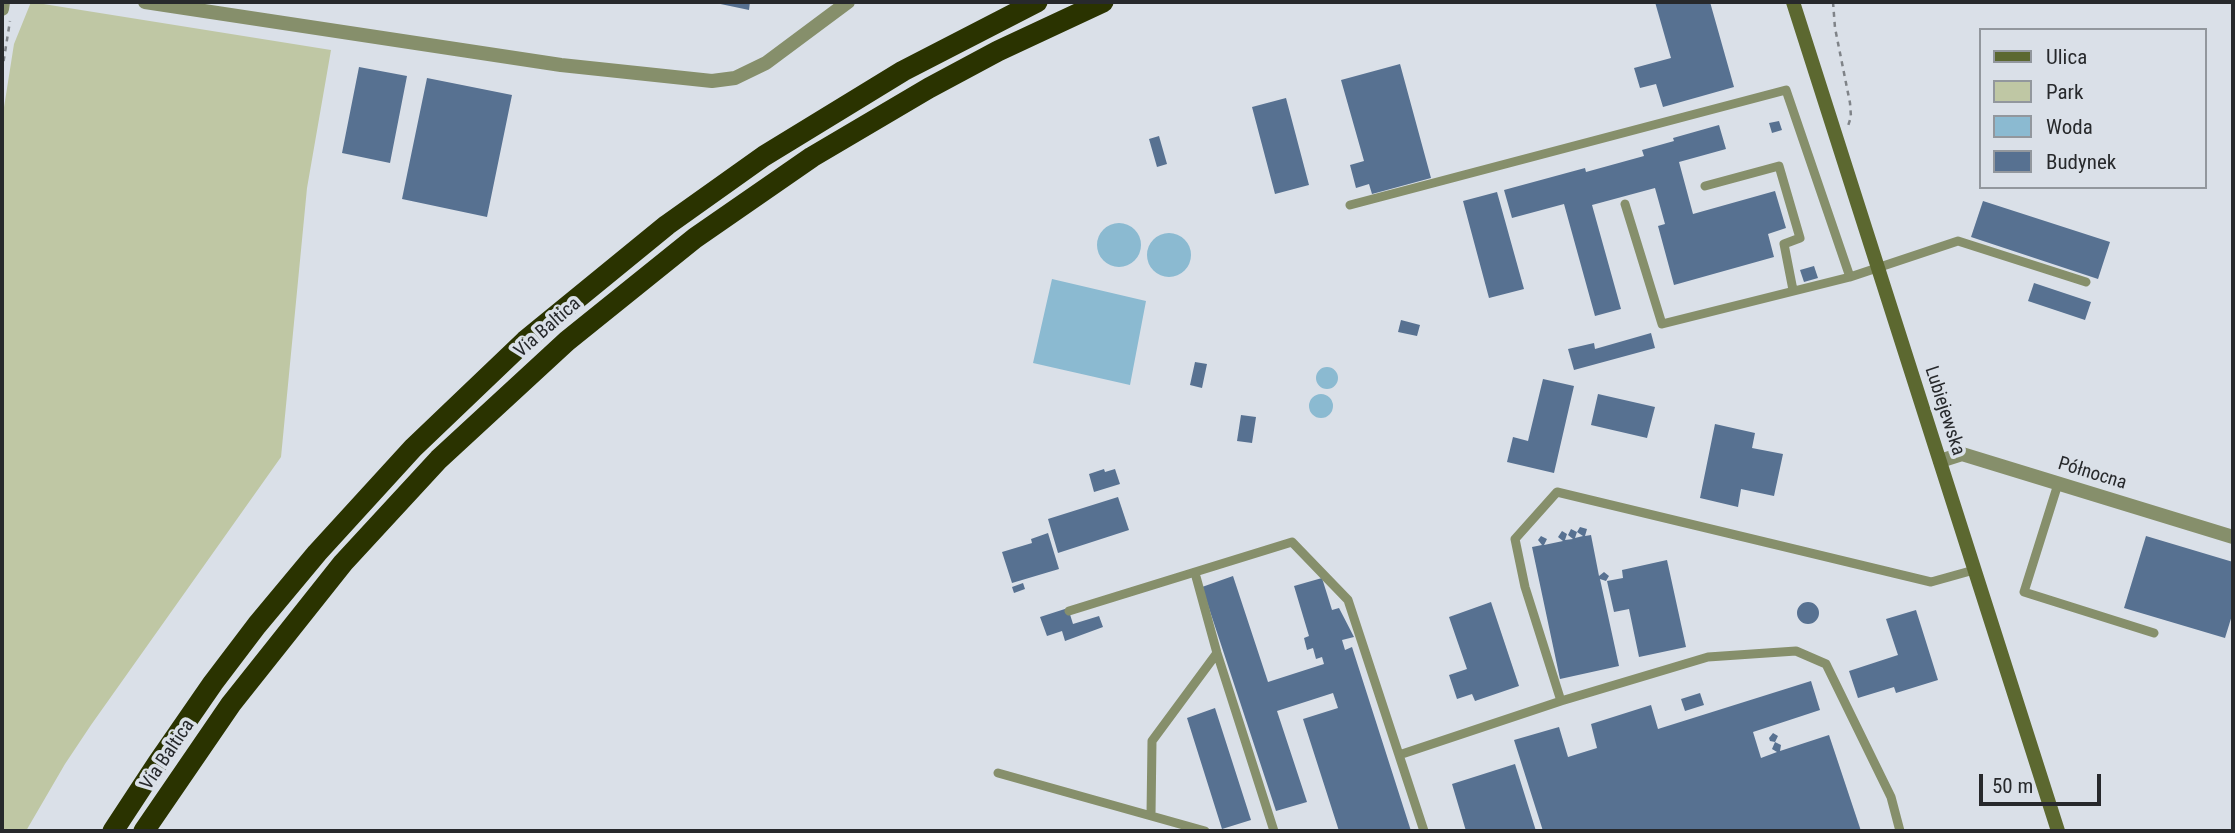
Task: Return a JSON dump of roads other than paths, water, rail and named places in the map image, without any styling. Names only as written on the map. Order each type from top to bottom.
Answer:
[{"type":"highway","name":"Via Baltica","points":[[113,831],[214,683],[257,625],[317,553],[413,448],[525,341],[667,225],[764,156],[904,71],[1037,2]]},
{"type":"highway","name":"Via Baltica","points":[[144,831],[231,704],[343,563],[439,459],[567,341],[695,238],[811,158],[952,75],[1019,40],[1103,2]]},
{"type":"main road","name":"Lubiejewska","points":[[1793,2],[2058,831]]},
{"type":"street","points":[[145,2],[561,65],[712,81],[735,78],[766,63],[848,2]]},
{"type":"street","name":"Północna","points":[[1940,461],[1962,454],[2233,537]]},
{"type":"lane","points":[[1350,205],[1786,90],[1850,277]]},
{"type":"lane","points":[[1705,186],[1779,166],[1800,238],[1784,244],[1793,290]]},
{"type":"lane","points":[[1625,204],[1662,324],[1850,277],[1958,241],[2086,282]]},
{"type":"lane","points":[[2058,484],[2024,592],[2154,632]]},
{"type":"lane","points":[[1561,701],[1525,587],[1515,539],[1557,492],[1931,582],[1974,570]]},
{"type":"lane","points":[[1069,611],[1292,541],[1348,600],[1424,831]]},
{"type":"lane","points":[[1195,573],[1217,653],[1274,831]]},
{"type":"lane","points":[[1399,755],[1561,701],[1708,657],[1796,651],[1826,664],[1891,797],[1900,831]]},
{"type":"lane","points":[[1151,815],[1152,741],[1217,653]]},
{"type":"lane","points":[[998,773],[1205,831]]},
{"type":"water","points":[[1119,223],[1128,224],[1135,229],[1140,236],[1140,254],[1135,261],[1128,266],[1119,267],[1110,266],[1103,261],[1098,254],[1097,245],[1098,236],[1103,229],[1110,224]]},
{"type":"water","points":[[1169,233],[1184,240],[1191,255],[1184,270],[1169,277],[1154,270],[1147,255],[1154,240]]},
{"type":"water","points":[[1052,279],[1146,301],[1130,385],[1033,363]]},
{"type":"water","points":[[1323,367],[1331,367],[1338,374],[1338,382],[1331,389],[1323,389],[1316,382],[1316,374]]},
{"type":"water","points":[[1321,394],[1329,398],[1333,406],[1329,414],[1321,418],[1313,414],[1309,406],[1313,398]]}]
